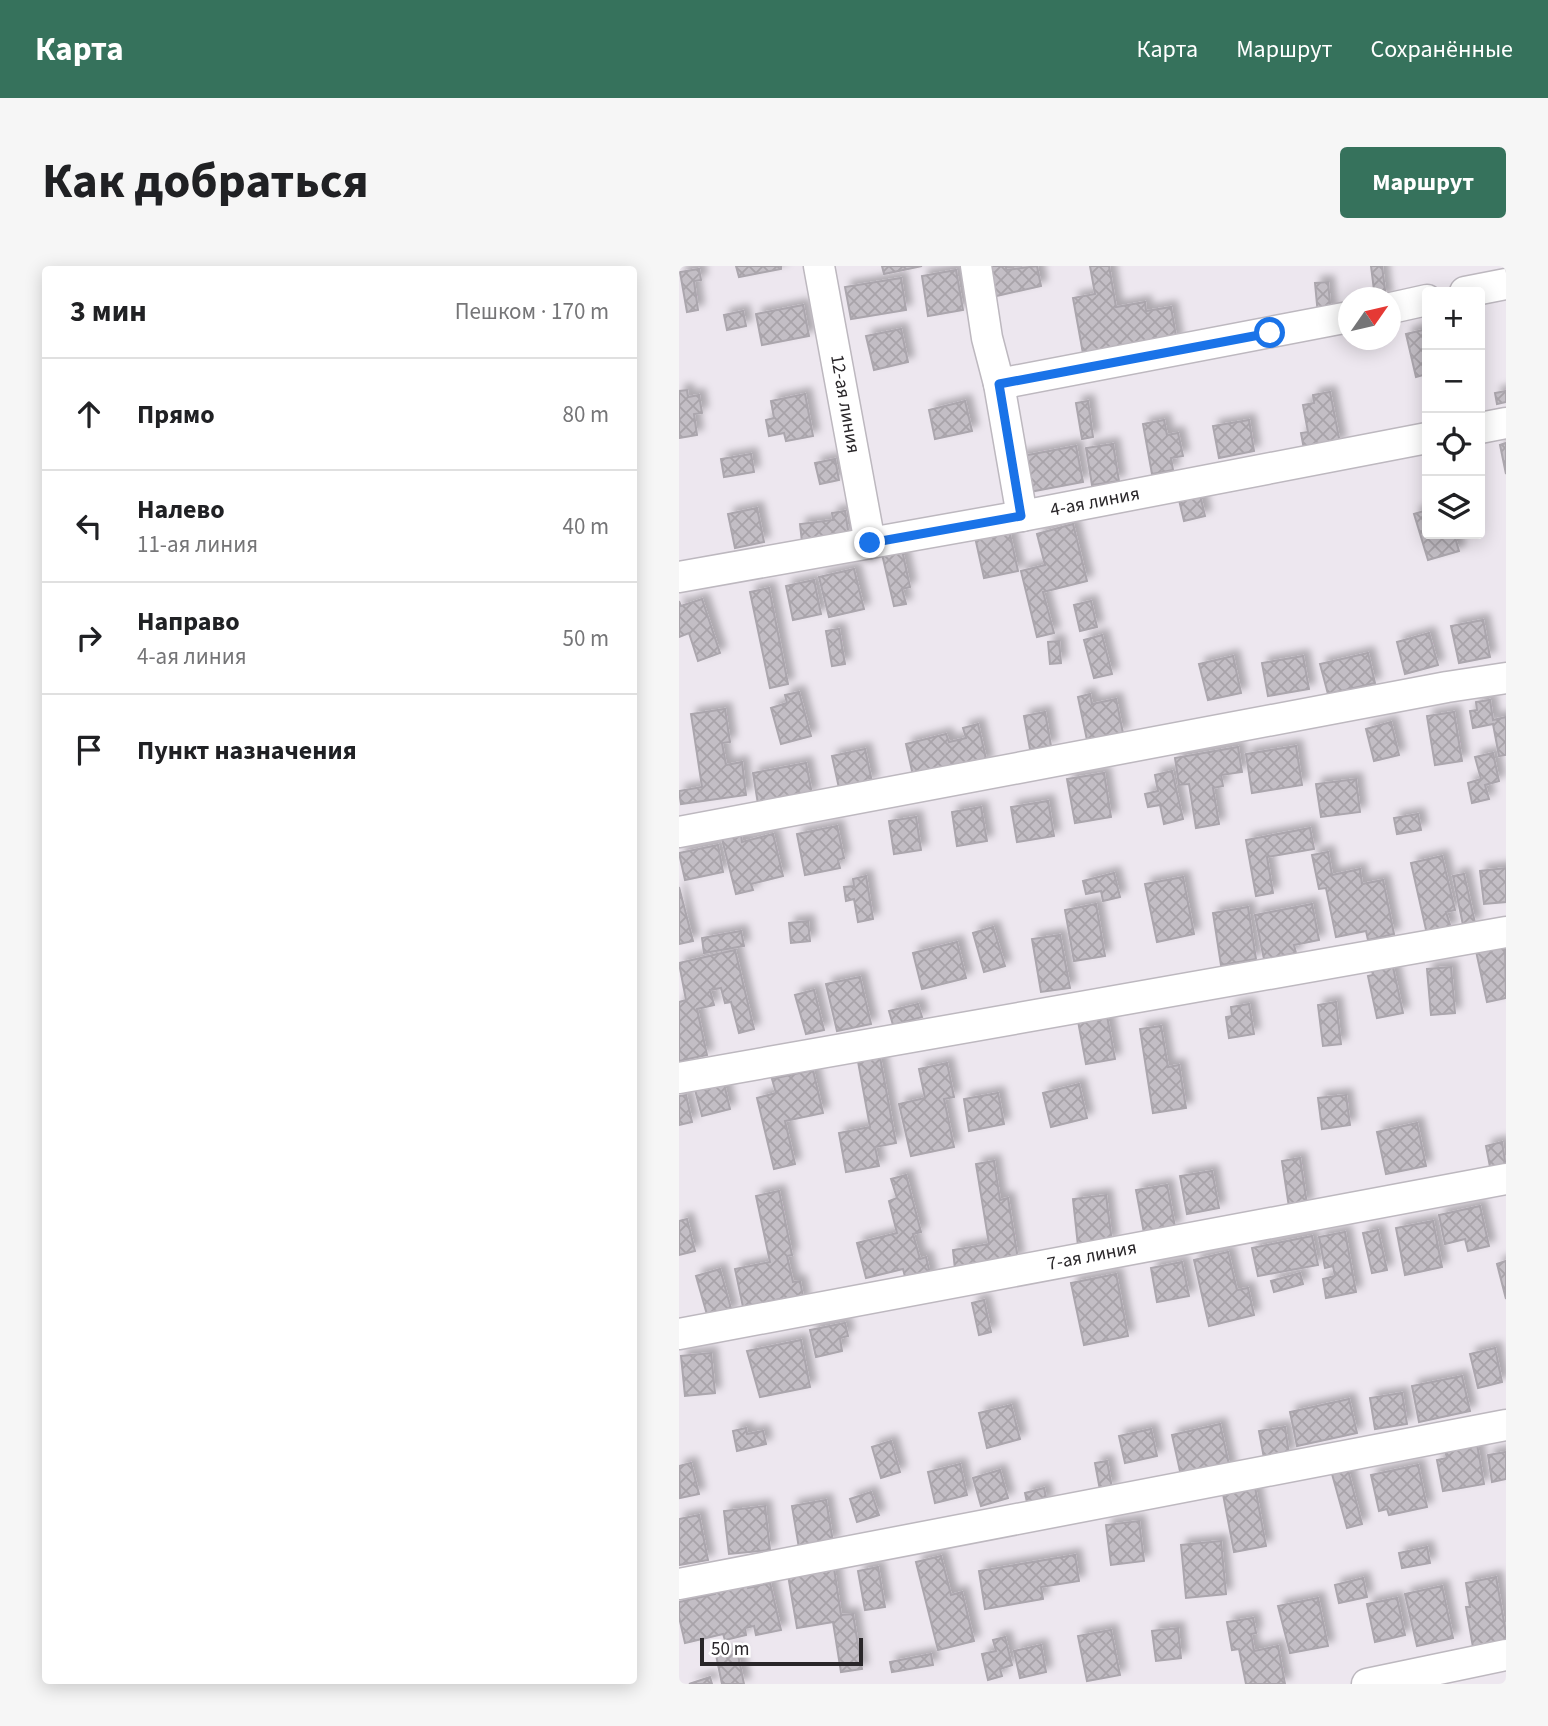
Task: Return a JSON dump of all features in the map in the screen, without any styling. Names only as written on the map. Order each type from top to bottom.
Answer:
[{"type":"street","name":"12-ая линия","points":[[819,266],[870,543]]},
{"type":"street","points":[[976,266],[1021,516]]},
{"type":"street","points":[[1485,288],[1506,284]]},
{"type":"street","points":[[1401,306],[1422,301]]},
{"type":"street","points":[[999,384],[1338,319]]},
{"type":"street","points":[[1485,427],[1506,423]]},
{"type":"street","name":"4-ая линия","points":[[679,577],[1021,516],[1422,439]]},
{"type":"street","points":[[679,832],[1419,692],[1506,678]]},
{"type":"street","points":[[679,1078],[1506,932]]},
{"type":"street","name":"7-ая линия","points":[[679,1334],[1506,1179]]},
{"type":"street","points":[[679,1584],[1506,1425]]},
{"type":"street","points":[[1367,1684],[1506,1655]]},
{"type":"building","points":[[736,266],[781,266],[781,269],[739,277]]},
{"type":"building","points":[[882,266],[922,266],[884,274]]},
{"type":"building","points":[[986,266],[1006,266],[1006,270],[1037,266],[1041,286],[992,297]]},
{"type":"building","points":[[1090,266],[1109,266],[1116,307],[1145,302],[1146,311],[1171,307],[1177,342],[1084,359],[1073,298],[1095,294]]},
{"type":"building","points":[[1371,266],[1382,266],[1385,287],[1374,287]]},
{"type":"building","points":[[699,269],[701,280],[694,281],[698,310],[687,312],[680,272]]},
{"type":"building","points":[[956,270],[963,310],[928,316],[922,276]]},
{"type":"building","points":[[901,278],[906,310],[851,319],[845,287]]},
{"type":"building","points":[[1328,282],[1331,314],[1318,315],[1315,283]]},
{"type":"building","points":[[803,305],[809,336],[762,345],[756,314]]},
{"type":"building","points":[[743,311],[746,326],[727,330],[724,315]]},
{"type":"building","points":[[901,329],[908,362],[874,370],[866,336]]},
{"type":"building","points":[[1422,330],[1422,375],[1416,377],[1406,334]]},
{"type":"building","points":[[687,390],[688,397],[699,395],[702,413],[694,414],[697,435],[679,438],[679,391]]},
{"type":"building","points":[[1506,391],[1506,402],[1497,404],[1495,393]]},
{"type":"building","points":[[1330,392],[1340,443],[1304,449],[1301,433],[1308,432],[1303,405],[1314,403],[1313,395]]},
{"type":"building","points":[[805,394],[813,436],[786,441],[784,433],[769,436],[766,420],[774,418],[771,401]]},
{"type":"building","points":[[965,401],[972,431],[935,439],[929,410]]},
{"type":"building","points":[[1088,401],[1093,437],[1082,439],[1076,403]]},
{"type":"building","points":[[1164,420],[1167,435],[1178,433],[1183,456],[1171,458],[1173,470],[1152,474],[1143,424]]},
{"type":"building","points":[[1249,420],[1254,451],[1219,458],[1213,426]]},
{"type":"building","points":[[1506,443],[1506,474],[1500,445]]},
{"type":"building","points":[[1113,444],[1119,481],[1092,485],[1086,448]]},
{"type":"building","points":[[1076,446],[1083,482],[1024,493],[1017,457]]},
{"type":"building","points":[[751,454],[754,472],[724,477],[721,459]]},
{"type":"building","points":[[835,459],[839,480],[820,484],[815,463]]},
{"type":"building","points":[[1200,495],[1205,516],[1184,521],[1179,500]]},
{"type":"building","points":[[757,508],[764,542],[735,548],[728,514]]},
{"type":"building","points":[[845,511],[849,536],[802,542],[800,524],[833,520],[832,513]]},
{"type":"building","points":[[1422,512],[1422,539],[1455,539],[1459,551],[1428,560],[1414,514]]},
{"type":"building","points":[[1073,524],[1087,581],[1043,592],[1054,633],[1037,637],[1021,571],[1045,565],[1037,534]]},
{"type":"building","points":[[1009,530],[1018,571],[984,578],[975,537]]},
{"type":"building","points":[[902,550],[910,587],[902,589],[906,604],[894,606],[882,554]]},
{"type":"building","points":[[854,569],[864,609],[829,617],[819,577]]},
{"type":"building","points":[[814,580],[821,614],[793,620],[786,586]]},
{"type":"building","points":[[769,588],[788,684],[770,688],[750,592]]},
{"type":"building","points":[[702,599],[720,653],[698,661],[689,633],[679,637],[679,601],[681,606]]},
{"type":"building","points":[[1091,601],[1097,627],[1080,631],[1074,605]]},
{"type":"building","points":[[1483,620],[1490,657],[1459,663],[1451,626]]},
{"type":"building","points":[[839,629],[845,664],[832,666],[826,631]]},
{"type":"building","points":[[1429,633],[1438,665],[1405,674],[1397,642]]},
{"type":"building","points":[[1102,635],[1112,674],[1094,678],[1084,640]]},
{"type":"building","points":[[1059,641],[1061,663],[1050,664],[1048,642]]},
{"type":"building","points":[[1368,653],[1375,683],[1328,694],[1320,664]]},
{"type":"building","points":[[1233,656],[1241,693],[1208,700],[1199,664]]},
{"type":"building","points":[[1303,656],[1309,689],[1268,696],[1262,663]]},
{"type":"building","points":[[799,692],[811,736],[781,744],[771,708],[787,703],[785,695]]},
{"type":"building","points":[[1090,694],[1092,704],[1116,699],[1123,733],[1087,740],[1078,697]]},
{"type":"building","points":[[1490,700],[1493,720],[1506,717],[1506,755],[1499,756],[1493,724],[1473,728],[1470,711],[1477,710],[1476,702]]},
{"type":"building","points":[[725,709],[730,742],[722,743],[726,765],[742,762],[746,795],[681,804],[679,791],[702,787],[691,714]]},
{"type":"building","points":[[1045,712],[1051,746],[1030,749],[1024,716]]},
{"type":"building","points":[[1454,712],[1462,761],[1435,765],[1427,716]]},
{"type":"building","points":[[1391,722],[1399,755],[1374,761],[1366,729]]},
{"type":"building","points":[[978,724],[987,763],[914,780],[906,744],[946,734],[949,742],[966,738],[963,728]]},
{"type":"building","points":[[1296,746],[1302,785],[1252,793],[1246,754]]},
{"type":"building","points":[[1238,747],[1242,772],[1221,775],[1223,786],[1213,788],[1219,824],[1196,828],[1189,784],[1179,785],[1175,758]]},
{"type":"building","points":[[865,749],[872,782],[839,788],[832,756]]},
{"type":"building","points":[[1493,753],[1499,781],[1485,785],[1489,799],[1472,803],[1468,783],[1481,779],[1475,757]]},
{"type":"building","points":[[806,763],[812,794],[758,804],[753,773]]},
{"type":"building","points":[[1172,771],[1183,819],[1164,824],[1160,805],[1148,807],[1145,794],[1158,791],[1155,775]]},
{"type":"building","points":[[1104,773],[1111,817],[1075,823],[1067,779]]},
{"type":"building","points":[[1356,779],[1360,812],[1321,817],[1316,784]]},
{"type":"building","points":[[1048,801],[1054,836],[1017,842],[1011,807]]},
{"type":"building","points":[[981,807],[987,841],[957,846],[952,812]]},
{"type":"building","points":[[1418,814],[1421,830],[1397,834],[1394,818]]},
{"type":"building","points":[[916,817],[921,850],[894,854],[889,821]]},
{"type":"building","points":[[837,826],[844,858],[838,860],[840,868],[805,875],[797,834]]},
{"type":"building","points":[[1310,828],[1314,849],[1267,857],[1273,893],[1256,896],[1246,840]]},
{"type":"building","points":[[773,834],[783,876],[751,884],[753,890],[736,894],[722,839],[741,835],[742,842]]},
{"type":"building","points":[[718,845],[723,872],[685,880],[679,853]]},
{"type":"building","points":[[1328,852],[1332,875],[1360,869],[1362,884],[1383,880],[1394,934],[1368,940],[1366,931],[1336,937],[1326,888],[1319,889],[1312,855]]},
{"type":"building","points":[[1442,856],[1455,910],[1446,912],[1451,928],[1427,934],[1411,863]]},
{"type":"building","points":[[1506,868],[1506,902],[1484,904],[1480,871]]},
{"type":"building","points":[[1114,873],[1120,897],[1103,901],[1101,891],[1086,894],[1083,881]]},
{"type":"building","points":[[1464,874],[1475,923],[1463,925],[1453,876]]},
{"type":"building","points":[[866,876],[873,919],[858,922],[854,899],[846,901],[844,887],[854,886],[853,879]]},
{"type":"building","points":[[1183,877],[1194,934],[1157,942],[1145,884]]},
{"type":"building","points":[[679,887],[693,941],[679,944]]},
{"type":"building","points":[[1096,904],[1105,956],[1074,961],[1065,910]]},
{"type":"building","points":[[1312,904],[1319,940],[1294,945],[1296,953],[1264,959],[1255,915]]},
{"type":"building","points":[[1248,907],[1256,959],[1221,965],[1213,913]]},
{"type":"building","points":[[808,921],[810,941],[791,943],[789,923]]},
{"type":"building","points":[[993,927],[1005,966],[984,972],[973,933]]},
{"type":"building","points":[[741,931],[744,946],[704,953],[702,938]]},
{"type":"building","points":[[1060,935],[1070,988],[1041,992],[1032,939]]},
{"type":"building","points":[[957,942],[966,978],[922,989],[913,953]]},
{"type":"building","points":[[1505,945],[1506,998],[1487,1002],[1476,951]]},
{"type":"building","points":[[735,950],[754,1029],[739,1033],[731,1002],[725,1003],[721,988],[710,990],[714,1005],[697,1009],[707,1055],[679,1061],[679,1002],[686,1000],[679,963]]},
{"type":"building","points":[[1391,958],[1403,1013],[1377,1018],[1368,976],[1373,975],[1370,963]]},
{"type":"building","points":[[1451,967],[1455,1013],[1431,1015],[1427,969]]},
{"type":"building","points":[[860,977],[871,1024],[837,1031],[826,984]]},
{"type":"building","points":[[814,990],[824,1030],[806,1034],[795,995]]},
{"type":"building","points":[[1336,1002],[1341,1044],[1323,1046],[1318,1005]]},
{"type":"building","points":[[918,1004],[922,1017],[893,1025],[889,1011]]},
{"type":"building","points":[[1249,1004],[1254,1034],[1229,1038],[1226,1017],[1232,1016],[1231,1007]]},
{"type":"building","points":[[1107,1016],[1115,1059],[1086,1064],[1078,1021]]},
{"type":"building","points":[[1161,1026],[1168,1067],[1179,1065],[1186,1108],[1153,1113],[1140,1029]]},
{"type":"building","points":[[879,1052],[896,1143],[875,1147],[879,1166],[846,1172],[839,1133],[870,1127],[857,1056]]},
{"type":"building","points":[[947,1063],[954,1097],[944,1099],[954,1147],[911,1156],[899,1104],[925,1098],[919,1069]]},
{"type":"building","points":[[813,1070],[823,1113],[785,1121],[795,1164],[774,1169],[757,1098],[776,1093],[772,1079]]},
{"type":"building","points":[[693,1082],[724,1084],[730,1109],[702,1116]]},
{"type":"building","points":[[1079,1084],[1087,1118],[1051,1127],[1043,1093]]},
{"type":"building","points":[[998,1093],[1004,1124],[969,1131],[964,1099]]},
{"type":"building","points":[[686,1095],[692,1122],[679,1125],[679,1096]]},
{"type":"building","points":[[1346,1095],[1350,1125],[1322,1129],[1318,1098]]},
{"type":"building","points":[[1417,1123],[1426,1166],[1386,1174],[1377,1132]]},
{"type":"building","points":[[1502,1142],[1506,1168],[1491,1172],[1486,1146]]},
{"type":"building","points":[[1300,1158],[1307,1204],[1289,1207],[1282,1161]]},
{"type":"building","points":[[994,1161],[1000,1200],[1008,1198],[1018,1259],[955,1269],[953,1250],[989,1244],[976,1164]]},
{"type":"building","points":[[1212,1171],[1219,1208],[1187,1214],[1180,1176]]},
{"type":"building","points":[[906,1175],[921,1232],[913,1234],[920,1259],[926,1257],[931,1278],[907,1284],[903,1269],[866,1278],[857,1243],[897,1233],[889,1201],[897,1198],[891,1179]]},
{"type":"building","points":[[1167,1185],[1175,1227],[1144,1233],[1136,1190]]},
{"type":"building","points":[[779,1191],[792,1255],[787,1256],[793,1282],[800,1281],[804,1302],[781,1307],[780,1299],[743,1307],[735,1269],[770,1262],[756,1196]]},
{"type":"building","points":[[1106,1195],[1112,1242],[1078,1246],[1073,1199]]},
{"type":"building","points":[[1480,1206],[1489,1246],[1468,1251],[1465,1239],[1445,1244],[1439,1215]]},
{"type":"building","points":[[687,1219],[695,1251],[679,1255],[679,1221]]},
{"type":"building","points":[[1433,1221],[1442,1267],[1405,1275],[1396,1228]]},
{"type":"building","points":[[1378,1230],[1387,1270],[1372,1273],[1363,1233]]},
{"type":"building","points":[[1345,1232],[1356,1292],[1326,1298],[1323,1279],[1335,1276],[1333,1266],[1325,1268],[1319,1237]]},
{"type":"building","points":[[1312,1236],[1318,1265],[1258,1276],[1252,1248]]},
{"type":"building","points":[[1228,1252],[1237,1290],[1248,1288],[1254,1315],[1209,1326],[1194,1260]]},
{"type":"building","points":[[1506,1261],[1506,1299],[1497,1264]]},
{"type":"building","points":[[1182,1262],[1189,1296],[1157,1302],[1151,1268]]},
{"type":"building","points":[[720,1269],[732,1312],[708,1318],[696,1276]]},
{"type":"building","points":[[1300,1273],[1303,1284],[1274,1292],[1271,1281]]},
{"type":"building","points":[[1116,1274],[1128,1336],[1084,1345],[1071,1283]]},
{"type":"building","points":[[984,1300],[991,1332],[979,1335],[972,1303]]},
{"type":"building","points":[[845,1323],[848,1336],[840,1338],[842,1351],[816,1357],[810,1330]]},
{"type":"building","points":[[801,1340],[810,1387],[760,1397],[747,1351]]},
{"type":"building","points":[[1495,1348],[1502,1382],[1478,1388],[1470,1354]]},
{"type":"building","points":[[711,1353],[715,1393],[685,1396],[681,1356]]},
{"type":"building","points":[[1462,1376],[1470,1411],[1419,1422],[1412,1386]]},
{"type":"building","points":[[1402,1393],[1407,1424],[1375,1429],[1370,1398]]},
{"type":"building","points":[[1349,1399],[1357,1433],[1297,1446],[1290,1412]]},
{"type":"building","points":[[1011,1405],[1020,1439],[987,1448],[979,1413]]},
{"type":"building","points":[[1220,1424],[1230,1469],[1182,1480],[1172,1435]]},
{"type":"building","points":[[1285,1427],[1289,1454],[1264,1458],[1259,1431]]},
{"type":"building","points":[[746,1428],[747,1434],[763,1431],[766,1444],[737,1451],[733,1431]]},
{"type":"building","points":[[1151,1429],[1157,1456],[1125,1463],[1119,1436]]},
{"type":"building","points":[[891,1441],[900,1472],[881,1478],[872,1447]]},
{"type":"building","points":[[1477,1444],[1484,1484],[1443,1491],[1437,1460],[1447,1458],[1445,1450]]},
{"type":"building","points":[[1506,1452],[1506,1479],[1492,1482],[1488,1455]]},
{"type":"building","points":[[1107,1461],[1112,1488],[1100,1490],[1095,1463]]},
{"type":"building","points":[[691,1463],[699,1494],[680,1498],[679,1466]]},
{"type":"building","points":[[960,1464],[967,1495],[935,1503],[928,1472]]},
{"type":"building","points":[[1418,1465],[1427,1507],[1389,1515],[1387,1509],[1379,1511],[1371,1475]]},
{"type":"building","points":[[1000,1470],[1008,1498],[981,1506],[973,1478]]},
{"type":"building","points":[[1348,1470],[1362,1524],[1347,1528],[1332,1474]]},
{"type":"building","points":[[1255,1487],[1266,1546],[1234,1552],[1223,1494]]},
{"type":"building","points":[[1044,1488],[1047,1502],[1028,1507],[1025,1493]]},
{"type":"building","points":[[871,1492],[879,1515],[857,1522],[850,1499]]},
{"type":"building","points":[[826,1500],[833,1542],[799,1548],[792,1506]]},
{"type":"building","points":[[765,1506],[770,1550],[729,1554],[724,1511]]},
{"type":"building","points":[[699,1515],[708,1560],[679,1565],[679,1519]]},
{"type":"building","points":[[1139,1521],[1144,1561],[1111,1565],[1106,1525]]},
{"type":"building","points":[[1221,1541],[1226,1594],[1186,1598],[1181,1545]]},
{"type":"building","points":[[1427,1547],[1430,1563],[1402,1568],[1399,1553]]},
{"type":"building","points":[[1075,1555],[1079,1581],[1041,1587],[1043,1599],[985,1609],[979,1571]]},
{"type":"building","points":[[941,1556],[951,1595],[962,1592],[974,1641],[938,1650],[916,1562]]},
{"type":"building","points":[[878,1567],[885,1607],[865,1610],[858,1571]]},
{"type":"building","points":[[834,1568],[841,1615],[853,1614],[862,1669],[841,1672],[833,1622],[797,1628],[788,1575]]},
{"type":"building","points":[[746,1577],[748,1588],[770,1583],[781,1630],[756,1635],[754,1626],[745,1628],[746,1635],[725,1640],[723,1634],[685,1643],[679,1617],[679,1602],[715,1594],[714,1585]]},
{"type":"building","points":[[1496,1577],[1506,1647],[1474,1653],[1466,1607],[1470,1607],[1466,1583]]},
{"type":"building","points":[[1363,1578],[1367,1597],[1339,1603],[1335,1585]]},
{"type":"building","points":[[1442,1586],[1453,1638],[1417,1646],[1405,1594]]},
{"type":"building","points":[[1318,1598],[1328,1646],[1290,1653],[1278,1606]]},
{"type":"building","points":[[1397,1598],[1405,1635],[1375,1642],[1367,1604]]},
{"type":"building","points":[[1253,1618],[1256,1633],[1251,1634],[1254,1651],[1278,1646],[1285,1684],[1246,1684],[1239,1649],[1232,1650],[1227,1622]]},
{"type":"building","points":[[1178,1628],[1181,1658],[1156,1661],[1152,1631]]},
{"type":"building","points":[[1111,1630],[1120,1675],[1087,1681],[1078,1636]]},
{"type":"building","points":[[1005,1637],[1012,1665],[1000,1669],[1002,1676],[988,1680],[982,1654],[996,1651],[993,1640]]},
{"type":"building","points":[[1041,1645],[1046,1672],[1020,1678],[1014,1651]]},
{"type":"building","points":[[737,1650],[744,1684],[722,1684],[716,1655]]},
{"type":"building","points":[[931,1654],[933,1665],[892,1672],[890,1662]]},
{"type":"building","points":[[710,1677],[712,1684],[689,1684]]},
{"type":"route","points":[[870,543],[1021,516],[999,384],[1270,333]]}]
